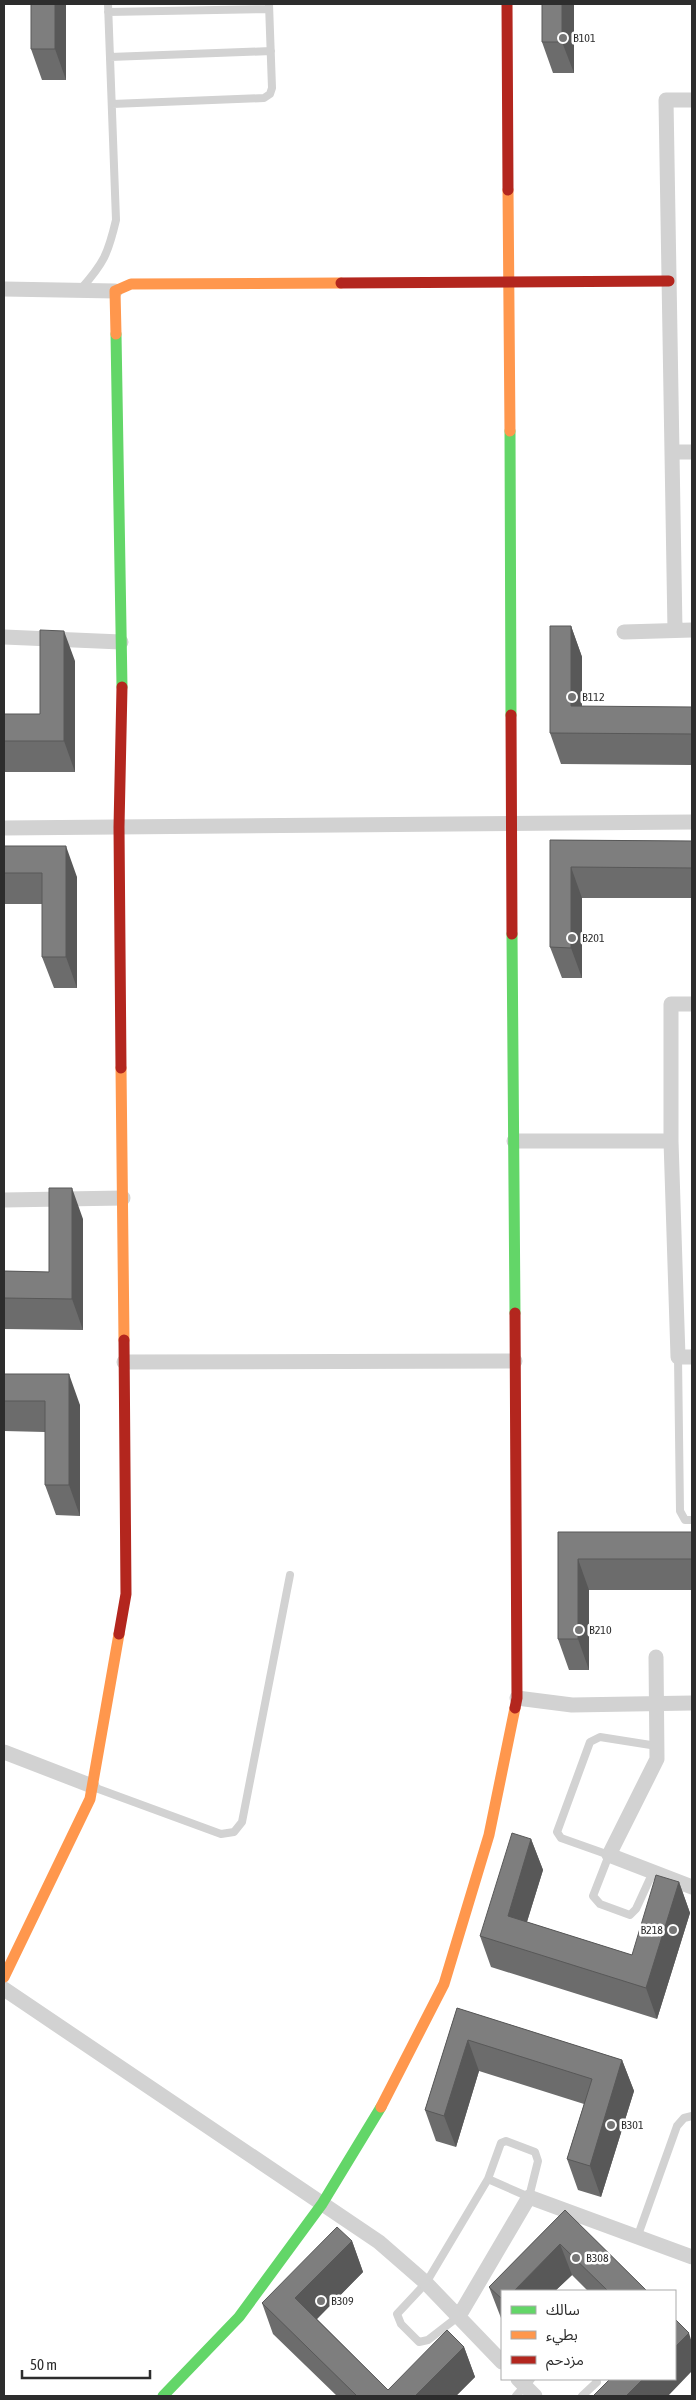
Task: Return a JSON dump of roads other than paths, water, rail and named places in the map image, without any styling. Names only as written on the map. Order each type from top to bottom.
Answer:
[{"type":"street","points":[[163,2396],[239,2317],[322,2204],[392,2089],[444,1984],[489,1835],[517,1698],[507,4]]},
{"type":"street","points":[[675,630],[666,100],[692,100]]},
{"type":"street","points":[[4,289],[115,291],[131,284],[669,281]]},
{"type":"street","points":[[4,1977],[90,1800],[126,1594],[119,828],[121,642],[115,291]]},
{"type":"street","points":[[672,452],[692,452]]},
{"type":"street","points":[[624,632],[692,630]]},
{"type":"street","points":[[4,637],[121,642]]},
{"type":"street","points":[[4,828],[692,822]]},
{"type":"street","points":[[685,1357],[672,1141],[671,1004],[692,1004]]},
{"type":"street","points":[[514,1141],[672,1141]]},
{"type":"street","points":[[4,1200],[122,1198]]},
{"type":"street","points":[[124,1362],[515,1362]]},
{"type":"street","points":[[656,1657],[657,1759],[610,1855],[692,1887]]},
{"type":"street","points":[[517,1698],[572,1705],[692,1703]]},
{"type":"street","points":[[4,1752],[92,1786]]},
{"type":"street","points":[[4,1989],[378,2242],[426,2284],[501,2361]]},
{"type":"street","points":[[459,2316],[529,2197],[692,2257]]},
{"type":"lane","points":[[80,290],[96,272],[108,252],[116,220],[108,8],[269,7],[272,88],[270,94],[264,98],[112,104]]},
{"type":"lane","points":[[110,57],[271,51]]},
{"type":"lane","points":[[685,1357],[680,1511],[685,1520],[692,1520]]},
{"type":"lane","points":[[92,1786],[221,1834],[234,1832],[242,1822],[290,1576]]},
{"type":"lane","points":[[653,1872],[636,1909],[630,1915],[600,1904],[593,1896],[610,1855],[562,1838],[557,1832],[590,1742],[600,1737],[657,1746]]},
{"type":"lane","points":[[637,2238],[677,2126],[684,2118],[692,2116]]},
{"type":"lane","points":[[459,2316],[428,2340],[419,2342],[401,2324],[397,2314],[426,2284],[488,2179],[501,2143],[506,2141],[535,2152],[538,2161],[529,2197],[488,2179]]},
{"type":"lane","points":[[582,2396],[597,2382],[596,2380]]},
{"type":"place","name":"B101","points":[[563,38]]},
{"type":"place","name":"B112","points":[[572,697]]},
{"type":"place","name":"B201","points":[[572,938]]},
{"type":"place","name":"B210","points":[[579,1630]]},
{"type":"place","name":"B218","points":[[673,1930]]},
{"type":"place","name":"B301","points":[[611,2125]]},
{"type":"place","name":"B308","points":[[576,2258]]},
{"type":"place","name":"B309","points":[[321,2301]]}]
